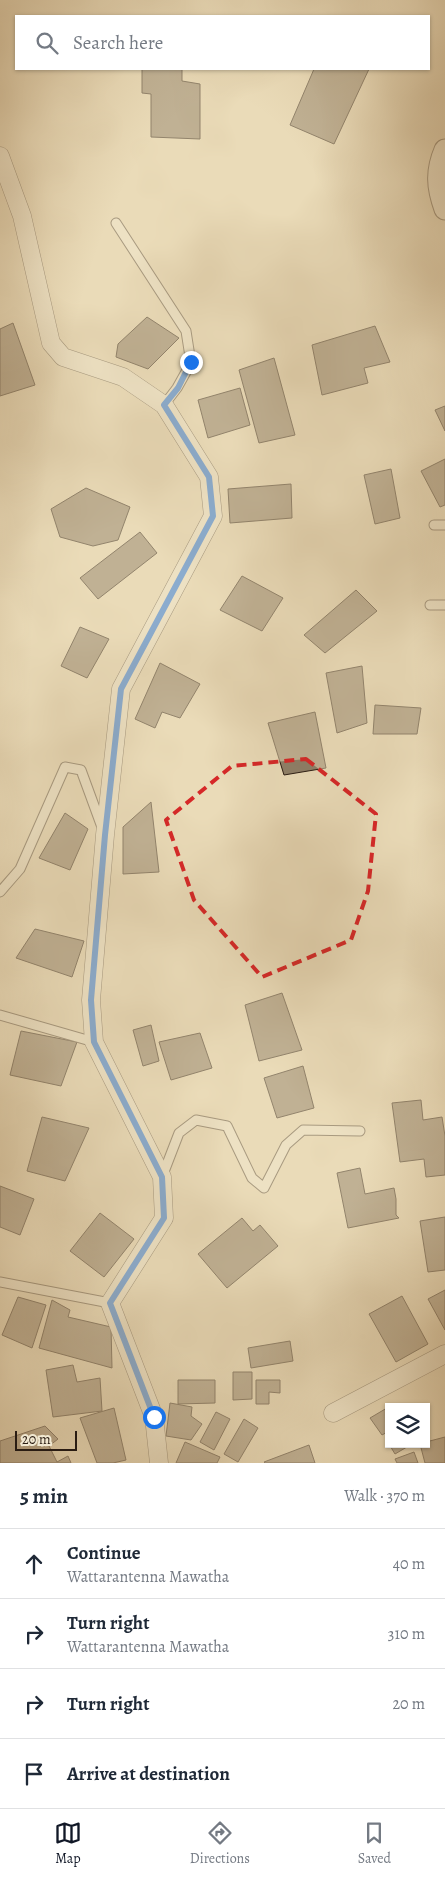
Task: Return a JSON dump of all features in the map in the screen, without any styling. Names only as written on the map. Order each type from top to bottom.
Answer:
[{"type":"street","points":[[445,150],[439,164],[439,194],[445,209]]},
{"type":"street","points":[[0,156],[22,216],[51,343],[63,357],[123,377],[164,405],[209,477],[213,516],[121,689],[105,835],[91,1000],[94,1042],[162,1177],[164,1218],[110,1303],[154,1417],[159,1463]]},
{"type":"street","points":[[333,1413],[445,1354]]},
{"type":"lane","points":[[116,223],[186,331],[191,362],[178,388],[164,405]]},
{"type":"lane","points":[[434,525],[445,525]]},
{"type":"lane","points":[[430,605],[445,605]]},
{"type":"lane","points":[[0,892],[20,869],[65,767],[80,770],[105,835]]},
{"type":"lane","points":[[0,1015],[94,1042]]},
{"type":"lane","points":[[162,1177],[179,1133],[196,1120],[227,1126],[252,1178],[264,1188],[286,1145],[304,1130],[360,1131]]},
{"type":"lane","points":[[0,1282],[110,1303]]},
{"type":"highlighted area","points":[[306,759],[376,814],[368,891],[351,940],[262,977],[194,900],[166,820],[232,766]]},
{"type":"building","points":[[142,70],[182,70],[182,81],[200,84],[200,139],[151,137],[151,94],[142,93]]},
{"type":"building","points":[[314,70],[369,70],[334,144],[290,125]]},
{"type":"building","points":[[147,317],[179,338],[148,369],[116,357],[118,344]]},
{"type":"building","points":[[13,323],[35,385],[0,396],[0,329]]},
{"type":"building","points":[[375,326],[390,362],[364,368],[368,383],[322,395],[312,345]]},
{"type":"building","points":[[274,358],[295,435],[259,443],[239,370]]},
{"type":"building","points":[[240,388],[250,425],[208,438],[198,400]]},
{"type":"building","points":[[445,406],[445,431],[435,410]]},
{"type":"building","points":[[445,459],[445,505],[440,507],[421,471]]},
{"type":"building","points":[[391,469],[400,518],[375,524],[364,475]]},
{"type":"building","points":[[291,484],[292,518],[230,523],[228,489]]},
{"type":"building","points":[[86,488],[130,507],[118,540],[93,546],[60,537],[51,509]]},
{"type":"building","points":[[140,532],[157,553],[98,599],[80,578]]},
{"type":"building","points":[[242,576],[283,598],[262,631],[220,610]]},
{"type":"building","points":[[356,590],[377,611],[325,653],[304,635]]},
{"type":"building","points":[[80,627],[109,639],[87,678],[61,666]]},
{"type":"building","points":[[160,663],[200,684],[180,718],[162,712],[155,728],[135,719]]},
{"type":"building","points":[[362,666],[367,723],[337,733],[326,673]]},
{"type":"building","points":[[375,705],[421,708],[417,734],[373,734]]},
{"type":"building","points":[[315,712],[326,768],[284,775],[268,723]]},
{"type":"building","points":[[151,802],[159,872],[123,874],[123,827]]},
{"type":"building","points":[[65,813],[88,829],[70,870],[39,858]]},
{"type":"building","points":[[35,929],[84,941],[72,977],[16,958]]},
{"type":"building","points":[[282,993],[302,1050],[259,1061],[245,1005]]},
{"type":"building","points":[[151,1025],[159,1061],[143,1066],[133,1030]]},
{"type":"building","points":[[21,1031],[77,1042],[61,1086],[10,1075]]},
{"type":"building","points":[[200,1033],[212,1068],[171,1080],[159,1042]]},
{"type":"building","points":[[303,1066],[314,1108],[277,1118],[264,1078]]},
{"type":"building","points":[[421,1100],[423,1120],[442,1117],[445,1136],[445,1175],[426,1177],[424,1159],[400,1162],[392,1103]]},
{"type":"building","points":[[42,1117],[89,1128],[65,1181],[27,1171]]},
{"type":"building","points":[[360,1168],[365,1194],[394,1188],[396,1215],[399,1218],[348,1228],[337,1173]]},
{"type":"building","points":[[0,1186],[34,1199],[20,1235],[0,1227]]},
{"type":"building","points":[[100,1213],[134,1239],[104,1277],[70,1251]]},
{"type":"building","points":[[445,1217],[445,1270],[428,1272],[420,1221]]},
{"type":"building","points":[[242,1218],[253,1231],[260,1225],[278,1246],[227,1288],[198,1254]]},
{"type":"building","points":[[445,1290],[445,1330],[428,1299]]},
{"type":"building","points":[[402,1296],[428,1344],[396,1362],[369,1314]]},
{"type":"building","points":[[18,1297],[46,1305],[32,1348],[2,1335]]},
{"type":"building","points":[[52,1300],[70,1310],[68,1317],[111,1327],[112,1368],[39,1348]]},
{"type":"building","points":[[290,1341],[293,1361],[251,1368],[248,1348]]},
{"type":"building","points":[[73,1365],[77,1382],[100,1378],[102,1411],[53,1417],[46,1370]]},
{"type":"building","points":[[233,1372],[252,1372],[252,1399],[233,1400]]},
{"type":"building","points":[[178,1380],[215,1380],[215,1403],[178,1404]]},
{"type":"building","points":[[256,1380],[280,1380],[280,1393],[269,1392],[269,1404],[256,1404]]},
{"type":"building","points":[[170,1403],[192,1407],[191,1416],[202,1424],[191,1440],[166,1436]]},
{"type":"building","points":[[114,1408],[126,1460],[113,1463],[97,1463],[80,1418]]},
{"type":"building","points":[[385,1409],[385,1433],[382,1435],[370,1418]]},
{"type":"building","points":[[216,1412],[230,1419],[214,1450],[200,1442]]},
{"type":"building","points":[[244,1419],[258,1428],[238,1462],[224,1454]]},
{"type":"building","points":[[45,1426],[58,1439],[49,1446],[57,1462],[68,1456],[71,1463],[0,1463],[0,1441]]},
{"type":"building","points":[[445,1437],[445,1463],[425,1463],[421,1448],[430,1448],[430,1441]]},
{"type":"building","points":[[185,1442],[220,1457],[217,1463],[176,1463]]},
{"type":"building","points":[[309,1445],[315,1463],[264,1462]]},
{"type":"building","points":[[391,1448],[405,1448],[395,1454]]},
{"type":"building","points":[[414,1452],[418,1463],[397,1463],[395,1459]]},
{"type":"route","points":[[154,1417],[110,1303],[164,1218],[162,1177],[94,1042],[91,1000],[105,835],[121,689],[213,516],[209,477],[164,405],[178,388],[191,362]]}]
